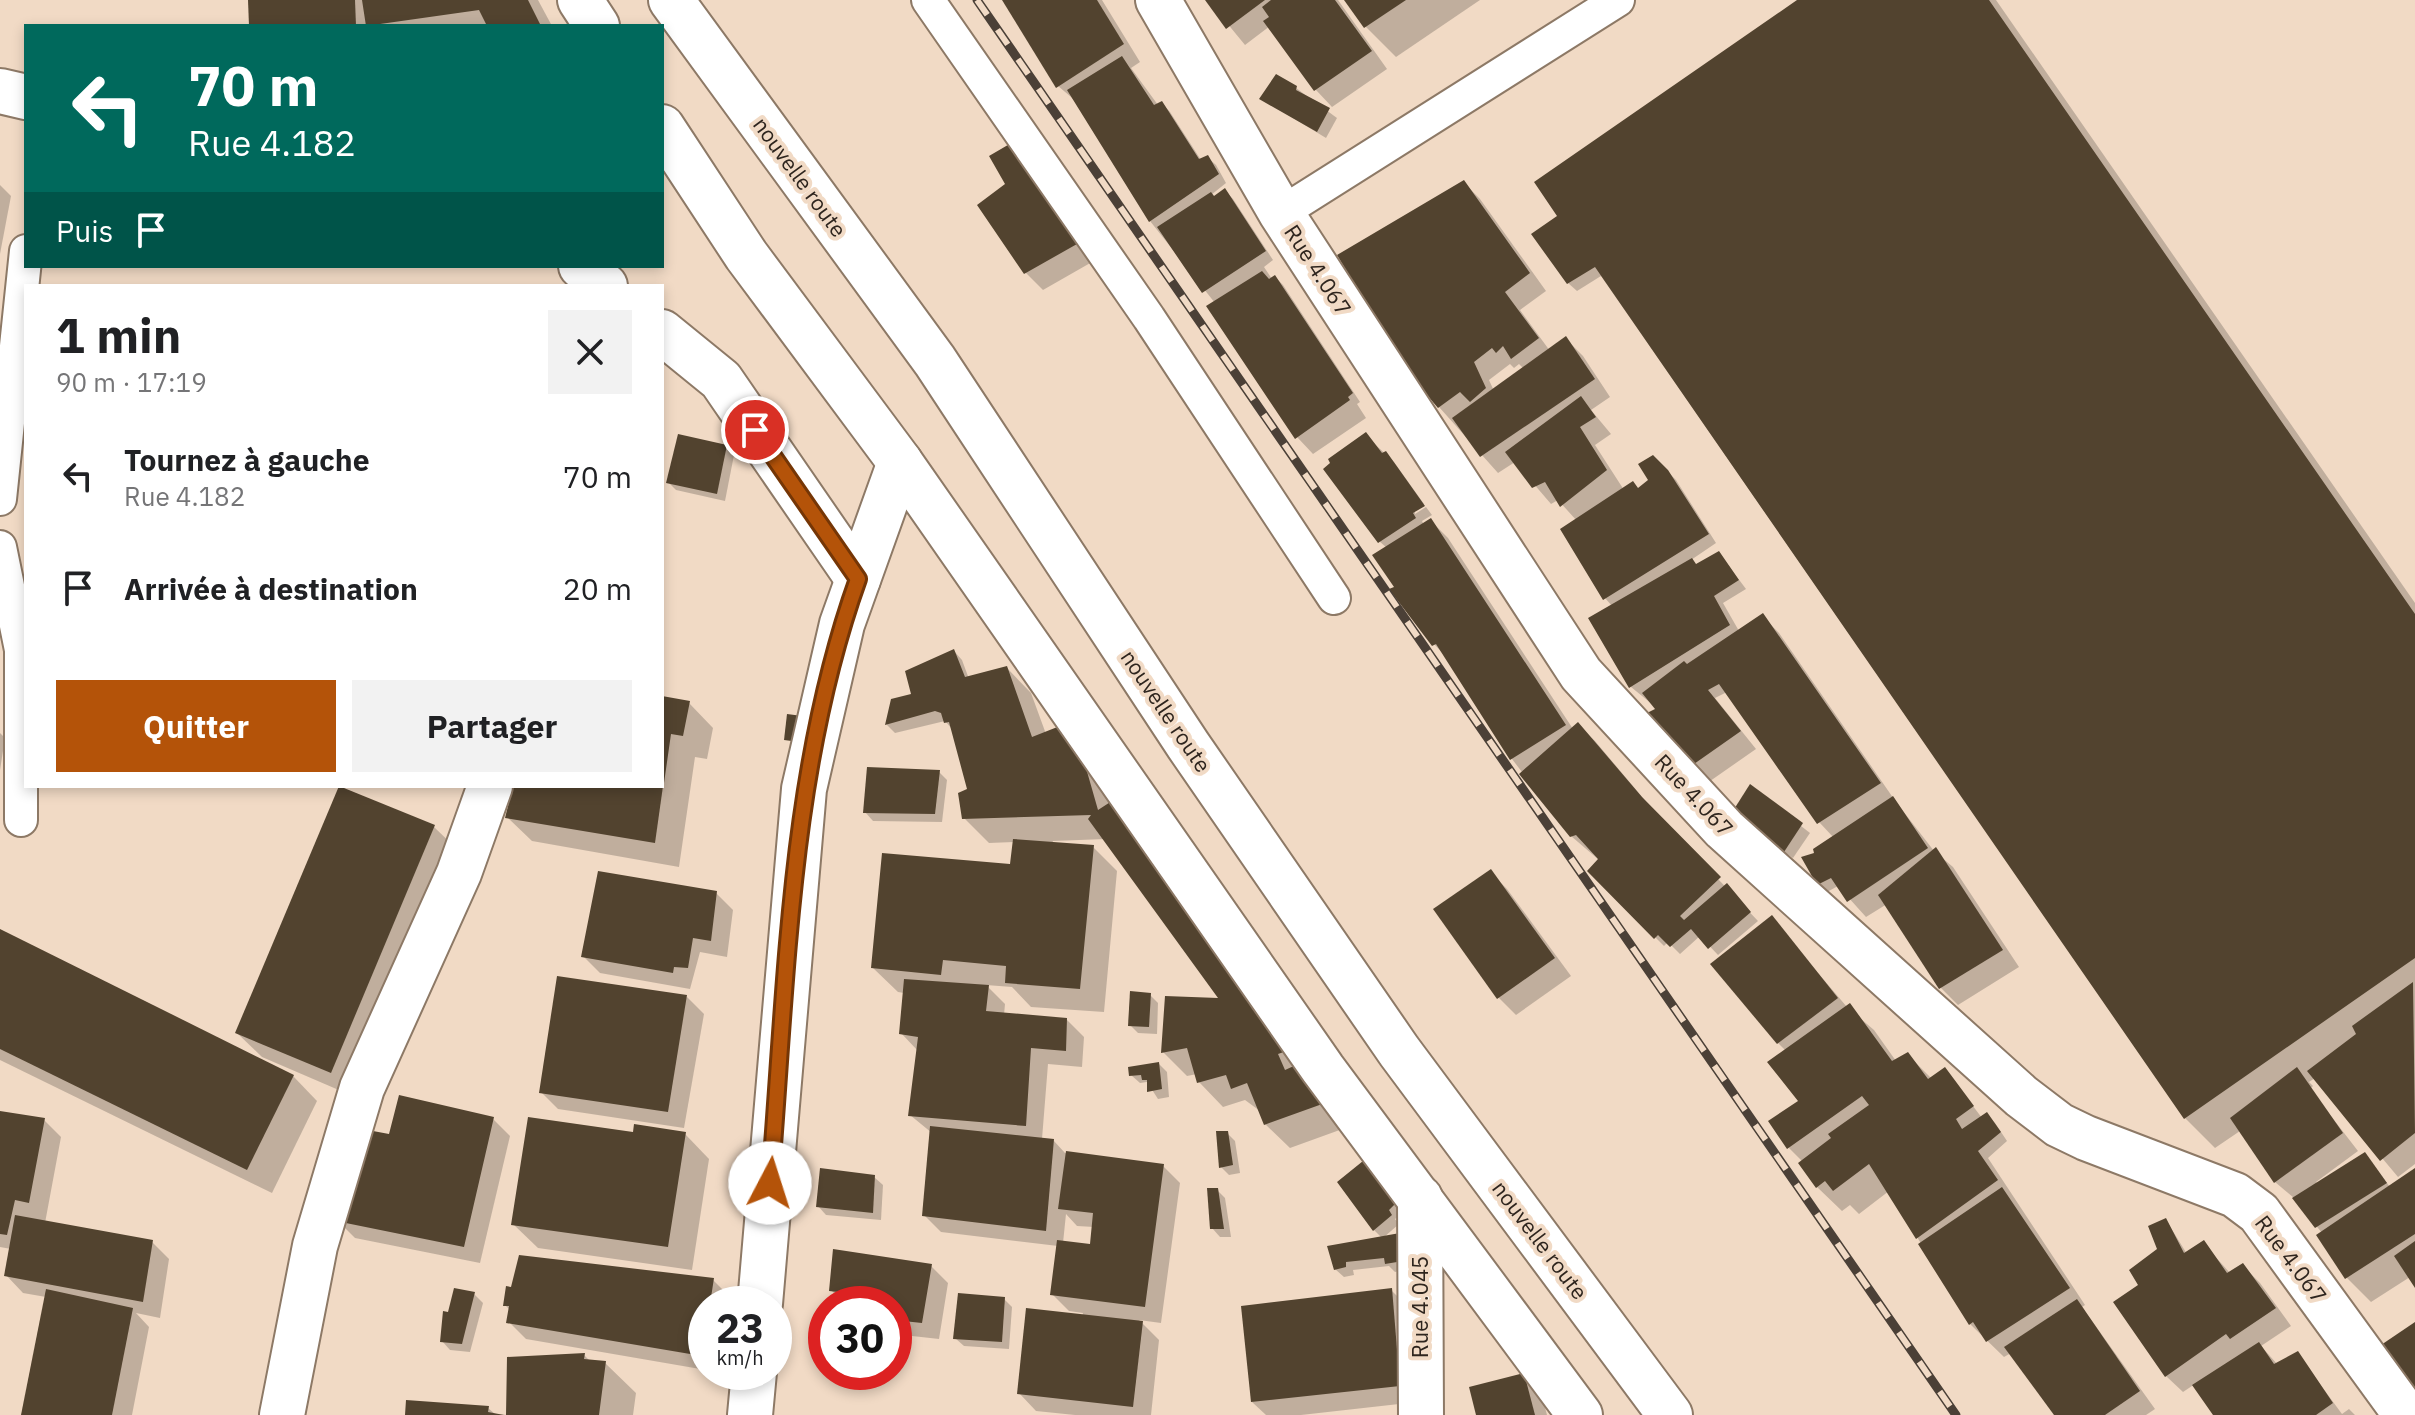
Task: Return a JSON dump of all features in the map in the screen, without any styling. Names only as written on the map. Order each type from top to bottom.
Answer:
[{"type":"main road","points":[[580,0],[596,24]]},
{"type":"main road","name":"nouvelle route","points":[[671,0],[935,361],[1188,745],[1399,1051],[1670,1415]]},
{"type":"main road","name":"Rue 4.067","points":[[1158,0],[1281,213],[1581,674],[1724,829],[2021,1096],[2059,1125],[2235,1195],[2259,1213],[2406,1415]]},
{"type":"main road","points":[[0,91],[24,97]]},
{"type":"main road","points":[[664,130],[746,255],[900,462],[1313,1056],[1580,1415]]},
{"type":"main road","points":[[583,268],[603,284]]},
{"type":"main road","points":[[664,334],[721,380],[858,579]]},
{"type":"main road","points":[[762,1286],[804,789],[842,624],[900,462]]},
{"type":"main road","points":[[282,1415],[315,1246],[362,1088],[459,873],[489,788]]},
{"type":"main road","name":"Rue 4.045","points":[[1420,1198],[1421,1415]]},
{"type":"main road","points":[[750,1415],[752,1390]]},
{"type":"lane","points":[[928,0],[1149,318],[1334,598]]},
{"type":"lane","points":[[1281,213],[1618,0]]},
{"type":"lane","points":[[0,499],[24,268]]},
{"type":"lane","points":[[0,547],[21,650],[21,820]]},
{"type":"building","points":[[248,0],[355,0],[356,24],[249,24]]},
{"type":"building","points":[[362,0],[528,0],[540,24],[486,24],[479,10],[366,24]]},
{"type":"building","points":[[1002,0],[1097,0],[1124,44],[1056,88]]},
{"type":"building","points":[[1205,0],[1265,0],[1226,29]]},
{"type":"building","points":[[1271,0],[1335,0],[1372,51],[1314,91],[1263,21],[1269,17],[1262,7]]},
{"type":"building","points":[[1344,0],[1406,0],[1364,28]]},
{"type":"building","points":[[1797,0],[1989,0],[2415,614],[2415,958],[2184,1119],[1595,267],[1567,284],[1531,234],[1557,216],[1534,182]]},
{"type":"building","points":[[1122,56],[1154,105],[1162,101],[1199,159],[1208,155],[1219,174],[1149,222],[1067,90]]},
{"type":"building","points":[[1276,74],[1297,86],[1296,90],[1330,108],[1317,132],[1259,99]]},
{"type":"building","points":[[1013,142],[1077,244],[1024,274],[977,205],[1005,184],[989,156]]},
{"type":"building","points":[[1464,180],[1530,273],[1505,292],[1539,338],[1511,359],[1503,346],[1496,353],[1492,348],[1474,362],[1486,388],[1470,402],[1460,392],[1438,408],[1405,369],[1337,255]]},
{"type":"building","points":[[1225,188],[1266,251],[1202,293],[1157,227],[1211,192],[1214,196]]},
{"type":"building","points":[[1262,271],[1269,279],[1275,275],[1353,393],[1348,397],[1350,400],[1295,439],[1206,306]]},
{"type":"building","points":[[1566,336],[1595,379],[1480,457],[1452,418]]},
{"type":"building","points":[[1581,396],[1596,417],[1580,427],[1607,470],[1560,507],[1545,482],[1532,488],[1505,452]]},
{"type":"building","points":[[1366,432],[1382,453],[1386,451],[1425,506],[1413,513],[1416,518],[1378,543],[1323,469],[1330,463],[1328,459]]},
{"type":"building","points":[[678,434],[727,445],[717,494],[666,483]]},
{"type":"building","points":[[1653,455],[1668,470],[1709,534],[1603,600],[1560,529],[1633,481],[1638,488],[1648,480],[1638,464]]},
{"type":"building","points":[[1431,518],[1566,725],[1510,760],[1436,644],[1432,646],[1389,589],[1394,587],[1372,555]]},
{"type":"building","points":[[1719,551],[1739,580],[1714,596],[1730,625],[1629,688],[1588,618],[1692,558],[1696,564]]},
{"type":"building","points":[[1763,613],[1881,783],[1817,824],[1719,684],[1708,690],[1741,731],[1684,771],[1639,717],[1655,709],[1642,693],[1684,661],[1687,664]]},
{"type":"building","points":[[954,649],[965,677],[1007,666],[1032,737],[1065,724],[1093,765],[1086,768],[1098,810],[1115,799],[1295,1048],[1278,1054],[1285,1070],[1305,1061],[1325,1103],[1264,1125],[1247,1083],[1231,1089],[1226,1075],[1197,1083],[1187,1048],[1161,1053],[1165,996],[1218,998],[1088,819],[1091,815],[962,819],[958,793],[967,789],[949,722],[944,723],[941,713],[935,711],[885,725],[891,699],[911,694],[905,671]]},
{"type":"building","points":[[664,696],[690,701],[683,736],[671,734],[664,783]]},
{"type":"building","points":[[787,714],[810,717],[807,743],[784,740]]},
{"type":"building","points":[[1578,722],[1642,797],[1721,877],[1680,916],[1684,920],[1727,883],[1751,912],[1708,949],[1691,929],[1670,947],[1658,935],[1654,939],[1587,871],[1598,859],[1576,835],[1570,837],[1519,774]]},
{"type":"building","points":[[867,767],[940,770],[935,814],[863,813]]},
{"type":"building","points":[[1750,784],[1803,823],[1784,852],[1731,814]]},
{"type":"building","points":[[338,788],[435,825],[331,1073],[235,1033]]},
{"type":"building","points":[[512,788],[663,788],[655,843],[505,818]]},
{"type":"building","points":[[1893,796],[1928,848],[1847,902],[1831,878],[1817,885],[1801,857],[1814,853],[1813,849]]},
{"type":"building","points":[[1013,839],[1094,845],[1080,989],[1005,983],[1006,966],[943,960],[941,975],[871,968],[882,853],[1010,864]]},
{"type":"building","points":[[1936,847],[2003,950],[1939,989],[1878,895]]},
{"type":"building","points":[[1491,869],[1555,958],[1497,999],[1433,909]]},
{"type":"building","points":[[598,871],[717,891],[711,941],[693,938],[688,968],[674,967],[673,973],[581,957]]},
{"type":"building","points":[[1772,915],[1838,998],[1777,1044],[1710,964]]},
{"type":"building","points":[[0,929],[294,1075],[247,1170],[0,1049]]},
{"type":"building","points":[[557,976],[687,995],[668,1112],[539,1093]]},
{"type":"building","points":[[904,979],[989,985],[986,1011],[1067,1018],[1066,1051],[1031,1048],[1026,1126],[908,1116],[918,1037],[899,1034]]},
{"type":"building","points":[[2413,982],[2415,1133],[2380,1161],[2307,1071],[2356,1034],[2352,1026]]},
{"type":"building","points":[[1130,991],[1151,993],[1149,1027],[1128,1026]]},
{"type":"building","points":[[1850,1003],[1892,1061],[1908,1052],[1928,1079],[1945,1067],[1974,1106],[1956,1119],[1962,1129],[1987,1112],[2001,1132],[1978,1151],[1998,1180],[1916,1239],[1869,1164],[1833,1191],[1825,1181],[1816,1188],[1798,1163],[1831,1138],[1828,1134],[1869,1105],[1862,1096],[1787,1149],[1768,1121],[1798,1101],[1767,1062]]},
{"type":"building","points":[[1159,1062],[1162,1089],[1147,1092],[1147,1080],[1142,1080],[1141,1075],[1129,1076],[1128,1067]]},
{"type":"building","points":[[2297,1067],[2343,1133],[2274,1183],[2230,1118]]},
{"type":"building","points":[[399,1095],[494,1117],[464,1247],[336,1221],[357,1128],[389,1134]]},
{"type":"building","points":[[0,1111],[45,1118],[29,1203],[15,1200],[7,1235],[0,1234]]},
{"type":"building","points":[[528,1117],[633,1132],[634,1124],[686,1132],[668,1247],[511,1225]]},
{"type":"building","points":[[930,1126],[1054,1139],[1046,1231],[922,1216]]},
{"type":"building","points":[[1216,1131],[1228,1131],[1233,1165],[1219,1168]]},
{"type":"building","points":[[1066,1151],[1164,1164],[1145,1307],[1050,1295],[1057,1240],[1090,1244],[1093,1213],[1058,1209]]},
{"type":"building","points":[[2365,1152],[2387,1183],[2315,1228],[2292,1198]]},
{"type":"building","points":[[1363,1161],[1395,1204],[1389,1210],[1392,1215],[1373,1231],[1337,1182]]},
{"type":"building","points":[[820,1168],[875,1175],[873,1213],[816,1207]]},
{"type":"building","points":[[2415,1168],[2415,1234],[2345,1279],[2316,1235]]},
{"type":"building","points":[[2002,1187],[2070,1288],[1986,1342],[1973,1322],[1969,1325],[1918,1244]]},
{"type":"building","points":[[1207,1188],[1218,1188],[1224,1229],[1210,1229]]},
{"type":"building","points":[[15,1215],[153,1240],[143,1302],[4,1276]]},
{"type":"building","points":[[2166,1218],[2184,1253],[2204,1240],[2227,1273],[2243,1263],[2276,1308],[2230,1339],[2226,1334],[2165,1377],[2113,1302],[2138,1285],[2129,1270],[2157,1249],[2148,1226]]},
{"type":"building","points":[[1400,1233],[1403,1261],[1385,1264],[1384,1258],[1346,1262],[1346,1267],[1334,1270],[1327,1246]]},
{"type":"building","points":[[2415,1241],[2415,1288],[2394,1256]]},
{"type":"building","points":[[833,1249],[932,1264],[922,1323],[912,1322],[912,1286],[829,1286]]},
{"type":"building","points":[[519,1255],[714,1278],[713,1286],[688,1286],[688,1354],[506,1323],[509,1306],[503,1306],[506,1286],[511,1287]]},
{"type":"building","points":[[454,1288],[475,1292],[462,1344],[440,1342],[443,1311],[448,1312]]},
{"type":"building","points":[[1392,1288],[1400,1386],[1251,1402],[1241,1306]]},
{"type":"building","points":[[46,1289],[133,1308],[112,1415],[21,1415]]},
{"type":"building","points":[[958,1293],[1005,1297],[1002,1342],[953,1339]]},
{"type":"building","points":[[2077,1299],[2140,1391],[2105,1415],[2054,1415],[2004,1347]]},
{"type":"building","points":[[1026,1308],[1143,1321],[1133,1407],[1017,1394]]},
{"type":"building","points":[[2415,1322],[2415,1390],[2413,1391],[2381,1345]]},
{"type":"building","points":[[2259,1342],[2274,1364],[2298,1351],[2333,1403],[2316,1415],[2213,1415],[2192,1385]]},
{"type":"building","points":[[585,1353],[584,1359],[606,1361],[599,1415],[506,1415],[507,1357]]},
{"type":"building","points":[[1524,1373],[1535,1415],[1476,1415],[1469,1387]]},
{"type":"building","points":[[406,1400],[489,1406],[488,1412],[504,1415],[405,1415]]},
{"type":"railway","points":[[977,0],[1956,1415]]},
{"type":"route","points":[[755,430],[858,579],[842,624],[804,789],[770,1183]]}]
